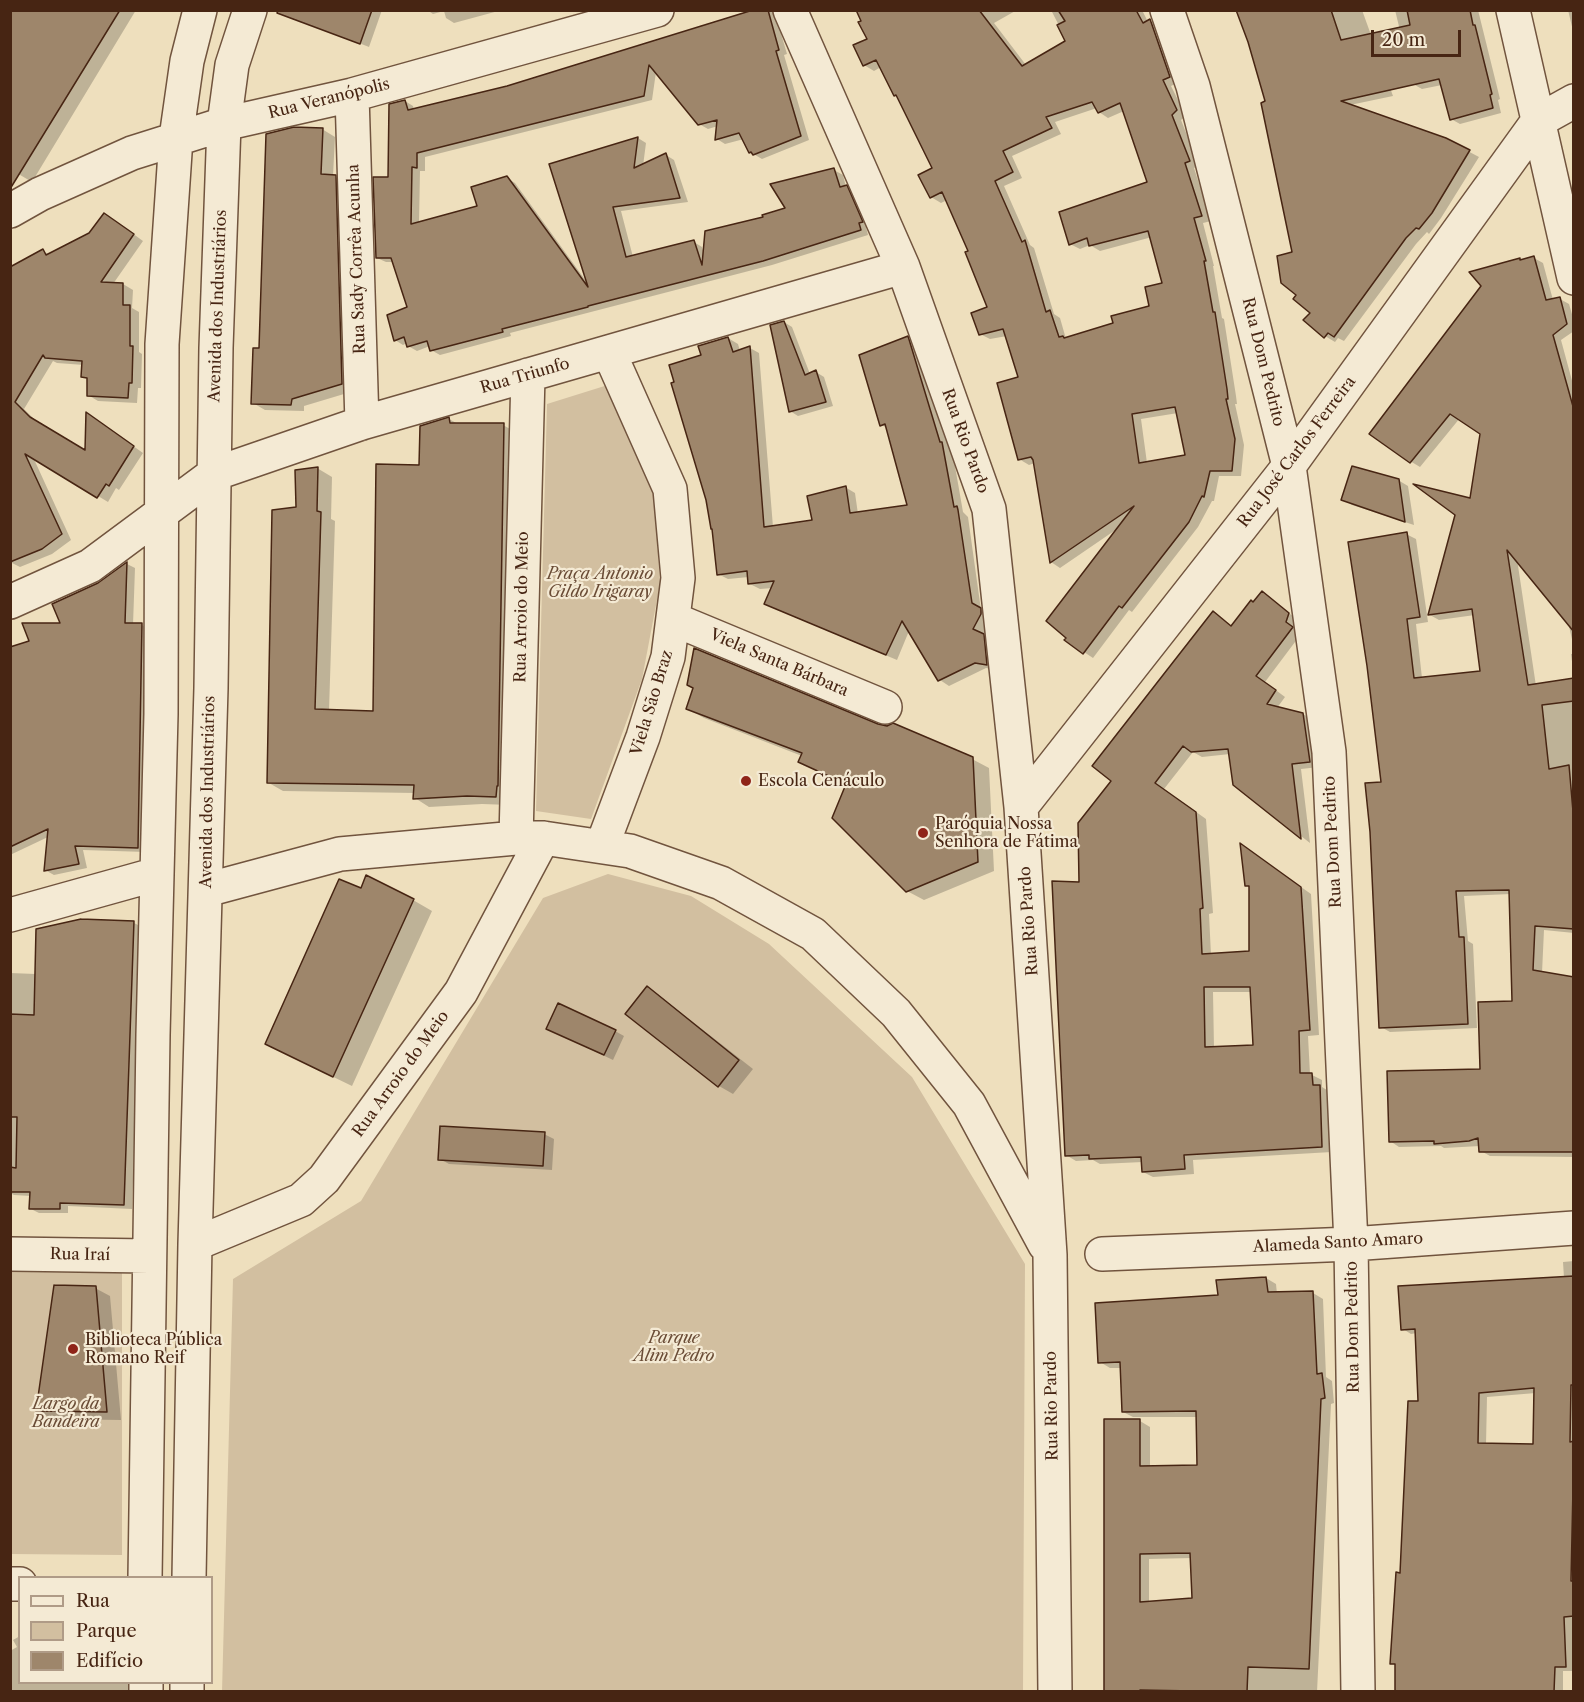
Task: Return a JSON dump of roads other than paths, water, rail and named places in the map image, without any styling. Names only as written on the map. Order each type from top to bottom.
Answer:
[{"type":"street","points":[[145,1576],[153,1035],[161,714],[162,344],[176,138],[187,61],[200,10]]},
{"type":"street","name":"Avenida dos Industriários","points":[[189,1576],[200,1034],[206,890],[216,336],[224,124],[232,64],[250,10]]},
{"type":"street","name":"Rua Veranópolis","points":[[10,211],[89,171],[176,138],[224,124],[352,94],[657,10]]},
{"type":"street","name":"Rua Rio Pardo","points":[[790,10],[903,267],[989,509],[1021,807],[1050,1255],[1055,1692]]},
{"type":"street","name":"Rua Dom Pedrito","points":[[1167,10],[1192,86],[1289,466],[1329,752],[1352,1244],[1358,1692]]},
{"type":"street","points":[[1513,10],[1574,278]]},
{"type":"street","name":"Rua Sady Corrêa Acunha","points":[[352,94],[362,423]]},
{"type":"street","name":"Rua José Carlos Ferreira","points":[[1021,807],[1289,466],[1538,121],[1574,101]]},
{"type":"street","name":"Rua Triunfo","points":[[10,602],[90,566],[214,474],[362,423],[903,267]]},
{"type":"street","name":"Viela São Braz","points":[[602,846],[643,738],[668,657],[678,578],[670,489],[609,352]]},
{"type":"street","name":"Rua Arroio do Meio","points":[[195,1244],[301,1200],[324,1179],[461,992],[530,838],[528,375]]},
{"type":"street","name":"Viela Santa Bárbara","points":[[673,619],[885,707]]},
{"type":"street","points":[[206,890],[340,854],[530,838],[630,851],[721,883],[813,934],[896,1013],[969,1104],[1050,1255]]},
{"type":"street","points":[[10,915],[158,874]]},
{"type":"street","points":[[153,1035],[200,1034]]},
{"type":"street","name":"Alameda Santo Amaro","points":[[1102,1254],[1352,1244],[1574,1228]]},
{"type":"street","name":"Rua Iraí","points":[[10,1254],[149,1256]]},
{"type":"place","name":"Escola Cenáculo","points":[[746,781]]},
{"type":"place","name":"Paróquia Nossa Senhora de Fátima","points":[[923,833]]},
{"type":"place","name":"Biblioteca Pública Romano Reif","points":[[73,1349]]},
{"type":"park label","name":"Praça Antonio Gildo Irigaray","points":[[600,583]]},
{"type":"park label","name":"Parque Alim Pedro","points":[[674,1347]]},
{"type":"park label","name":"Largo da Bandeira","points":[[66,1413]]}]
